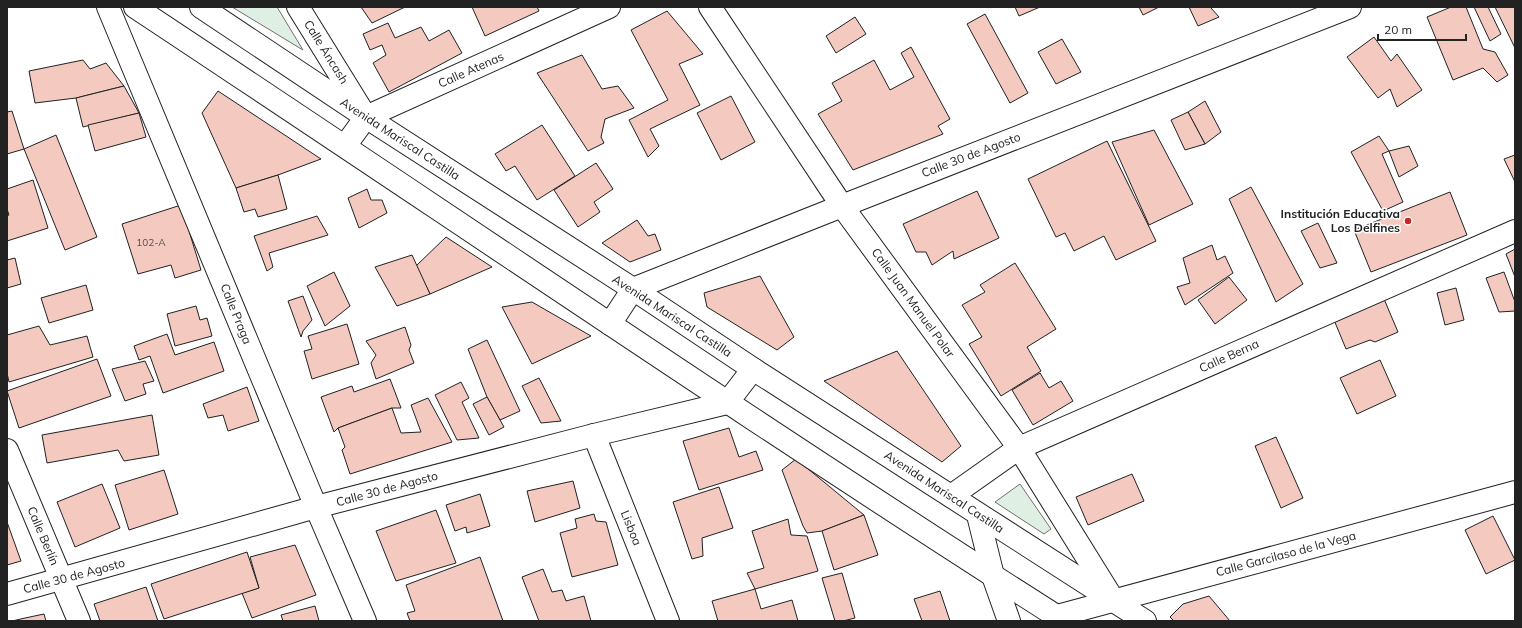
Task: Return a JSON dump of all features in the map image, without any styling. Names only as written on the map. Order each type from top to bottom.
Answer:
[{"type":"street","name":"Calle Praga","points":[[108,7],[365,621]]},
{"type":"street","points":[[135,7],[345,146],[727,403],[992,576],[1061,619]]},
{"type":"street","name":"Avenida Mariscal Castilla","points":[[201,7],[366,117],[633,289],[753,369],[1145,621]]},
{"type":"street","name":"Calle Áncash","points":[[298,7],[366,117]]},
{"type":"street","name":"Calle Atenas","points":[[345,146],[366,117],[609,7]]},
{"type":"street","name":"Calle Juan Manuel Polar","points":[[710,7],[842,206],[1019,448],[1114,601]]},
{"type":"street","name":"Calle 30 de Agosto","points":[[633,289],[1350,7]]},
{"type":"street","name":"Calle Berna","points":[[951,496],[1019,448],[1515,231]]},
{"type":"street","points":[[610,324],[633,289]]},
{"type":"street","points":[[727,403],[753,369]]},
{"type":"street","name":"Calle 30 de Agosto","points":[[7,594],[316,507],[594,435],[727,403]]},
{"type":"street","name":"Lisboa","points":[[594,435],[668,621]]},
{"type":"street","name":"Calle Berlín","points":[[7,450],[79,621]]},
{"type":"street","name":"Calle Garcilaso de la Vega","points":[[1061,619],[1114,601],[1515,492]]},
{"type":"street","points":[[978,515],[992,576],[1009,621]]},
{"type":"green space","points":[[232,7],[277,7],[303,50]]},
{"type":"green space","points":[[1020,484],[1051,529],[1044,534],[995,502]]},
{"type":"building","points":[[361,7],[405,7],[372,23]]},
{"type":"building","points":[[472,7],[537,7],[539,11],[485,36]]},
{"type":"building","points":[[1015,7],[1040,7],[1019,16]]},
{"type":"building","points":[[1139,7],[1159,7],[1143,15]]},
{"type":"building","points":[[1189,7],[1213,7],[1211,8],[1219,17],[1198,26]]},
{"type":"building","points":[[1451,7],[1466,7],[1483,49],[1495,52],[1508,75],[1497,82],[1483,68],[1453,80],[1427,17]]},
{"type":"building","points":[[1474,7],[1488,7],[1501,34],[1490,41]]},
{"type":"building","points":[[1495,7],[1515,7],[1515,48]]},
{"type":"building","points":[[667,11],[703,54],[679,64],[700,105],[650,129],[659,146],[648,157],[629,120],[668,100],[631,30]]},
{"type":"building","points":[[985,14],[1028,93],[1010,103],[967,24]]},
{"type":"building","points":[[855,17],[866,34],[836,53],[826,36]]},
{"type":"building","points":[[388,23],[395,38],[421,27],[429,41],[449,30],[462,53],[389,92],[373,63],[386,55],[382,45],[370,50],[363,34]]},
{"type":"building","points":[[1374,37],[1391,61],[1397,54],[1422,90],[1397,107],[1390,89],[1378,98],[1347,57]]},
{"type":"building","points":[[1062,39],[1081,72],[1056,84],[1038,52]]},
{"type":"building","points":[[911,47],[950,119],[938,126],[943,134],[853,170],[818,114],[842,101],[832,83],[874,60],[890,90],[914,77],[901,53]]},
{"type":"building","points":[[582,55],[602,89],[618,86],[634,108],[605,119],[601,137],[604,143],[588,151],[537,73]]},
{"type":"building","points":[[83,60],[90,69],[106,63],[124,86],[76,98],[35,103],[29,71]]},
{"type":"building","points":[[124,86],[139,113],[83,127],[76,98]]},
{"type":"building","points":[[218,91],[321,159],[278,175],[236,188],[202,113]]},
{"type":"building","points":[[731,96],[755,142],[721,160],[697,113]]},
{"type":"building","points":[[1205,101],[1221,132],[1205,144],[1188,112]]},
{"type":"building","points":[[12,111],[24,149],[7,154],[7,112]]},
{"type":"building","points":[[1188,112],[1205,144],[1185,150],[1171,120]]},
{"type":"building","points":[[139,113],[146,137],[95,151],[88,125]]},
{"type":"building","points":[[542,125],[575,176],[537,200],[515,166],[506,171],[495,154]]},
{"type":"building","points":[[1154,130],[1193,204],[1149,225],[1112,142]]},
{"type":"building","points":[[56,135],[97,237],[65,250],[24,149]]},
{"type":"building","points":[[1379,136],[1389,151],[1382,154],[1403,202],[1383,211],[1351,152]]},
{"type":"building","points":[[1107,141],[1156,241],[1116,260],[1104,236],[1074,251],[1065,233],[1056,237],[1028,179]]},
{"type":"building","points":[[1409,146],[1418,166],[1399,177],[1389,151]]},
{"type":"building","points":[[1515,155],[1515,182],[1504,159]]},
{"type":"building","points":[[596,163],[613,189],[594,202],[600,212],[578,227],[554,190]]},
{"type":"building","points":[[278,175],[287,209],[258,217],[255,209],[244,212],[236,188]]},
{"type":"building","points":[[33,180],[48,228],[7,241],[7,216],[9,215],[7,209],[7,189]]},
{"type":"building","points":[[1251,187],[1303,284],[1276,302],[1229,199]]},
{"type":"building","points":[[367,189],[371,200],[382,200],[387,213],[359,228],[348,198]]},
{"type":"building","points":[[977,191],[999,238],[954,259],[953,251],[932,265],[926,252],[916,252],[903,224]]},
{"type":"building","points":[[1450,192],[1467,235],[1371,272],[1354,230]]},
{"type":"building","points":[[181,205],[201,270],[175,278],[171,265],[138,274],[122,224]]},
{"type":"building","points":[[317,216],[328,235],[269,253],[273,267],[267,271],[254,236]]},
{"type":"building","points":[[637,220],[648,236],[655,234],[661,250],[630,262],[602,243]]},
{"type":"building","points":[[1318,223],[1337,263],[1320,268],[1301,231]]},
{"type":"building","points":[[446,237],[492,267],[430,294],[416,266]]},
{"type":"building","points":[[1212,245],[1217,260],[1225,256],[1233,273],[1185,305],[1177,287],[1190,283],[1183,258]]},
{"type":"building","points":[[1515,249],[1515,277],[1506,254]]},
{"type":"building","points":[[412,255],[430,294],[397,306],[375,267]]},
{"type":"building","points":[[15,258],[21,284],[7,288],[7,260]]},
{"type":"building","points":[[1015,263],[1056,329],[1027,347],[1041,371],[1001,396],[969,344],[982,337],[962,305],[985,292],[980,285]]},
{"type":"building","points":[[334,272],[350,306],[325,326],[307,286]]},
{"type":"building","points":[[1504,272],[1515,302],[1515,311],[1499,312],[1486,278]]},
{"type":"building","points":[[760,276],[794,337],[777,350],[707,307],[704,293]]},
{"type":"building","points":[[1229,277],[1247,300],[1215,324],[1198,300]]},
{"type":"building","points":[[86,285],[93,310],[49,323],[41,298]]},
{"type":"building","points":[[1456,288],[1464,320],[1445,325],[1437,293]]},
{"type":"building","points":[[303,296],[312,320],[303,331],[301,337],[288,301]]},
{"type":"building","points":[[1384,299],[1398,332],[1375,342],[1370,340],[1346,349],[1334,320]]},
{"type":"building","points":[[532,302],[591,336],[532,364],[502,307]]},
{"type":"building","points":[[196,306],[200,320],[207,318],[212,336],[175,346],[167,314]]},
{"type":"building","points":[[347,324],[359,364],[312,379],[304,351],[312,349],[308,336]]},
{"type":"building","points":[[39,326],[50,345],[87,336],[93,357],[9,382],[7,373],[7,335]]},
{"type":"building","points":[[405,327],[411,345],[409,350],[414,363],[376,379],[371,363],[376,355],[366,341]]},
{"type":"building","points":[[167,334],[175,355],[214,342],[224,371],[163,393],[150,356],[139,360],[134,346]]},
{"type":"building","points":[[487,340],[520,411],[500,420],[487,397],[468,349]]},
{"type":"building","points":[[897,351],[961,446],[942,462],[824,381]]},
{"type":"building","points":[[97,359],[111,396],[19,428],[7,391]]},
{"type":"building","points":[[1380,360],[1396,396],[1357,414],[1340,378]]},
{"type":"building","points":[[145,361],[154,381],[143,384],[146,394],[125,401],[112,369]]},
{"type":"building","points":[[1040,373],[1049,388],[1061,381],[1073,401],[1033,425],[1012,390]]},
{"type":"building","points":[[539,378],[561,421],[541,423],[522,386]]},
{"type":"building","points":[[390,379],[401,408],[392,408],[338,428],[334,432],[321,397],[352,386],[354,392]]},
{"type":"building","points":[[461,382],[469,398],[462,402],[479,438],[457,440],[435,395]]},
{"type":"building","points":[[247,387],[259,421],[228,431],[223,415],[208,418],[203,404]]},
{"type":"building","points":[[487,397],[504,427],[489,435],[473,404]]},
{"type":"building","points":[[428,398],[452,442],[350,474],[342,450],[345,447],[338,428],[392,408],[401,433],[421,432],[411,405]]},
{"type":"building","points":[[152,415],[159,455],[124,461],[118,450],[47,463],[42,435]]},
{"type":"building","points":[[729,428],[739,457],[756,451],[763,470],[699,490],[683,441]]},
{"type":"building","points":[[1276,437],[1303,498],[1281,508],[1255,446]]},
{"type":"building","points":[[796,459],[864,515],[822,531],[807,533],[782,470]]},
{"type":"building","points":[[164,470],[178,514],[129,530],[115,485]]},
{"type":"building","points":[[1132,474],[1144,501],[1088,525],[1076,497]]},
{"type":"building","points":[[573,481],[580,508],[535,522],[527,491]]},
{"type":"building","points":[[102,484],[120,528],[75,547],[57,502]]},
{"type":"building","points":[[719,487],[733,528],[702,538],[703,556],[692,559],[673,502]]},
{"type":"building","points":[[480,494],[490,526],[467,533],[466,527],[455,531],[446,505]]},
{"type":"building","points":[[436,510],[456,563],[396,581],[376,531]]},
{"type":"building","points":[[594,514],[596,521],[606,522],[618,565],[572,577],[560,533],[577,528],[575,519]]},
{"type":"building","points":[[864,515],[878,555],[834,570],[822,531]]},
{"type":"building","points":[[1493,516],[1515,560],[1486,574],[1465,530]]},
{"type":"building","points":[[788,519],[791,535],[807,536],[818,571],[755,589],[747,573],[764,568],[752,531]]},
{"type":"building","points":[[7,522],[21,561],[7,565]]},
{"type":"building","points":[[295,545],[316,595],[252,618],[242,593],[259,588],[250,557]]},
{"type":"building","points":[[247,552],[259,588],[164,619],[151,584]]},
{"type":"building","points":[[480,557],[503,621],[410,621],[407,613],[415,611],[406,585]]},
{"type":"building","points":[[543,569],[552,592],[562,590],[566,601],[584,596],[591,621],[539,621],[522,577]]},
{"type":"building","points":[[842,573],[855,618],[835,621],[822,578]]},
{"type":"building","points":[[146,587],[158,621],[100,621],[94,604]]},
{"type":"building","points":[[755,589],[761,609],[792,600],[798,621],[718,621],[712,601]]},
{"type":"building","points":[[940,591],[950,621],[922,621],[914,599]]},
{"type":"building","points":[[1209,596],[1230,621],[1174,621],[1170,617],[1183,604]]},
{"type":"building","points":[[315,606],[319,621],[283,621],[281,615]]},
{"type":"building","points":[[44,614],[46,621],[12,621],[25,618]]},
{"type":"place","name":"Institución Educativa Los Delfines","points":[[1408,221]]}]
